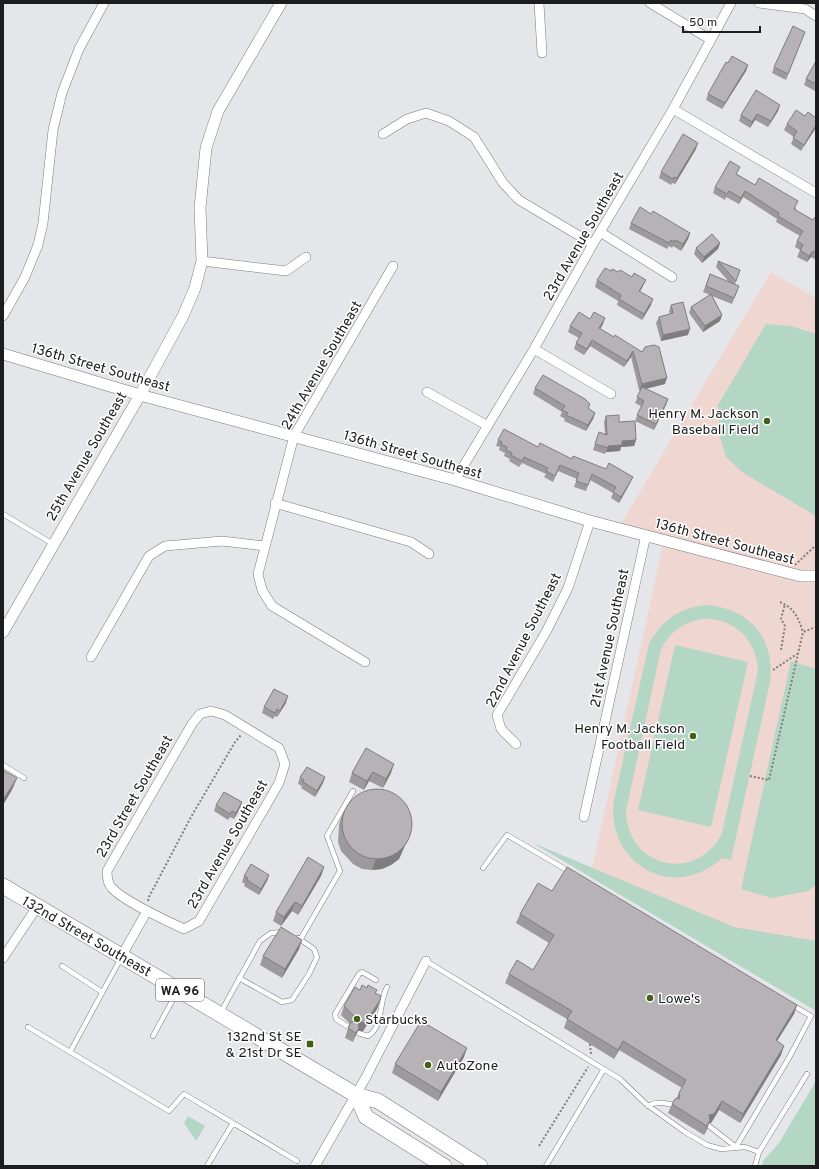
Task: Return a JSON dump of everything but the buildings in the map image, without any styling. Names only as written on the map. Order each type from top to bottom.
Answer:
[{"type":"main road","name":"132nd Street Southeast","points":[[3,886],[356,1095],[378,1101],[480,1166]]},
{"type":"main road","points":[[356,1095],[366,1117],[444,1166]]},
{"type":"street","points":[[3,316],[25,277],[38,245],[43,223],[53,130],[62,93],[79,49],[104,3]]},
{"type":"street","name":"25th Avenue Southeast","points":[[3,632],[6,618],[53,544],[140,394],[183,316],[194,288],[202,261],[200,208],[206,148],[218,111],[281,3]]},
{"type":"street","points":[[539,3],[542,53]]},
{"type":"street","points":[[650,3],[711,40]]},
{"type":"street","name":"23rd Avenue Southeast","points":[[455,480],[534,349],[593,244],[673,109],[731,3]]},
{"type":"street","points":[[760,3],[767,6],[805,9],[816,16]]},
{"type":"street","points":[[673,109],[816,193]]},
{"type":"street","points":[[383,134],[407,119],[426,113],[449,121],[474,137],[503,183],[519,200],[593,244]]},
{"type":"street","points":[[600,232],[672,277]]},
{"type":"street","points":[[202,261],[286,271],[306,257]]},
{"type":"street","name":"24th Avenue Southeast","points":[[365,662],[272,606],[262,590],[258,574],[275,503],[294,436],[393,266]]},
{"type":"street","points":[[534,349],[611,394]]},
{"type":"street","name":"136th Street Southeast","points":[[3,354],[140,394],[455,480],[590,522],[800,576],[816,576]]},
{"type":"street","points":[[427,392],[488,426]]},
{"type":"street","points":[[275,503],[411,542],[429,554]]},
{"type":"street","name":"22nd Avenue Southeast","points":[[516,744],[501,729],[497,715],[546,632],[568,588],[590,522]]},
{"type":"street","name":"21st Avenue Southeast","points":[[584,818],[646,536]]},
{"type":"street","points":[[91,657],[149,556],[165,546],[222,541],[265,546]]},
{"type":"street","name":"23rd Street Southeast","points":[[184,929],[147,911],[112,888],[107,878],[106,871],[192,724],[200,714],[211,711],[225,715],[246,727]]},
{"type":"street","name":"23rd Avenue Southeast","points":[[184,929],[199,921],[279,783],[285,764],[279,748],[246,727]]},
{"type":"street","points":[[3,958],[37,907]]},
{"type":"street","points":[[121,957],[147,911]]},
{"type":"street","points":[[315,1166],[356,1095],[426,961]]},
{"type":"lane","points":[[3,514],[53,544]]},
{"type":"lane","points":[[3,765],[24,778]]},
{"type":"lane","points":[[300,940],[340,871],[327,836],[353,791]]},
{"type":"lane","points":[[483,868],[507,834],[573,874]]},
{"type":"lane","points":[[220,1014],[260,941],[266,935],[277,931],[288,932]]},
{"type":"lane","points":[[239,978],[282,1002],[292,1000],[309,974],[317,957],[314,949],[294,936]]},
{"type":"lane","points":[[70,1052],[121,957]]},
{"type":"lane","points":[[426,961],[620,1079],[648,1106],[685,1132],[707,1145],[721,1149],[745,1147],[759,1152]]},
{"type":"lane","points":[[62,966],[102,992]]},
{"type":"lane","points":[[350,1028],[336,1019],[336,1014],[358,974],[362,972],[376,980]]},
{"type":"lane","points":[[358,1033],[368,1036],[372,1034],[379,1020],[383,995],[387,987]]},
{"type":"lane","points":[[153,1036],[178,989]]},
{"type":"lane","points":[[736,1147],[790,1056],[811,1016],[790,1004]]},
{"type":"lane","points":[[28,1027],[168,1111],[184,1094],[297,1161]]},
{"type":"lane","points":[[546,1166],[604,1069]]},
{"type":"lane","points":[[755,1166],[759,1152],[807,1074]]},
{"type":"lane","points":[[648,1106],[653,1103],[662,1102],[674,1105]]},
{"type":"lane","points":[[207,1166],[233,1123]]},
{"type":"lane","points":[[709,1126],[736,1147]]},
{"type":"path","points":[[795,565],[816,545]]},
{"type":"path","points":[[750,776],[770,780],[803,632],[799,618],[791,606],[780,602]]},
{"type":"path","points":[[781,650],[785,626],[781,620],[786,604]]},
{"type":"path","points":[[803,632],[816,627]]},
{"type":"path","points":[[773,670],[798,654]]},
{"type":"path","points":[[147,911],[149,897],[184,831],[235,742],[239,739],[246,727]]},
{"type":"path","points":[[539,1146],[592,1062],[590,1044]]},
{"type":"shaded area","points":[[771,272],[816,298],[816,1000],[592,869],[664,540],[618,529]]},
{"type":"green space","name":"Henry M. Jackson Baseball Field","points":[[766,324],[791,326],[816,334],[816,516],[742,472],[726,457],[720,437],[718,405]]},
{"type":"green space","points":[[710,605],[725,608],[749,621],[758,630],[769,653],[771,667],[770,682],[731,860],[722,858],[703,871],[684,877],[664,876],[647,870],[632,858],[620,842],[614,823],[614,800],[649,644],[654,635],[667,621],[682,611]],"holes":[[[701,619],[713,619],[733,626],[748,640],[757,659],[758,671],[722,833],[711,849],[697,859],[681,863],[665,862],[650,856],[638,846],[629,830],[626,811],[661,649],[668,638],[682,626]]]},
{"type":"green space","name":"Henry M. Jackson Football Field","points":[[675,645],[748,662],[711,827],[638,810]]},
{"type":"green space","points":[[791,661],[816,669],[816,885],[808,891],[771,898],[741,889]]},
{"type":"green space","points":[[533,843],[734,927],[816,941],[816,1011]]},
{"type":"green space","points":[[816,1081],[816,1166],[762,1166],[763,1161],[779,1143]]},
{"type":"green space","points":[[188,1116],[205,1126],[196,1141],[184,1123]]},
{"type":"place","name":"Henry M. Jackson Baseball Field","points":[[767,421]]},
{"type":"place","name":"Henry M. Jackson Football Field","points":[[693,736]]},
{"type":"place","name":"Lowe's","points":[[650,998]]},
{"type":"place","name":"Starbucks","points":[[357,1019]]},
{"type":"place","name":"132nd St SE & 21st Dr SE","points":[[310,1044]]},
{"type":"place","name":"AutoZone","points":[[428,1065]]}]
